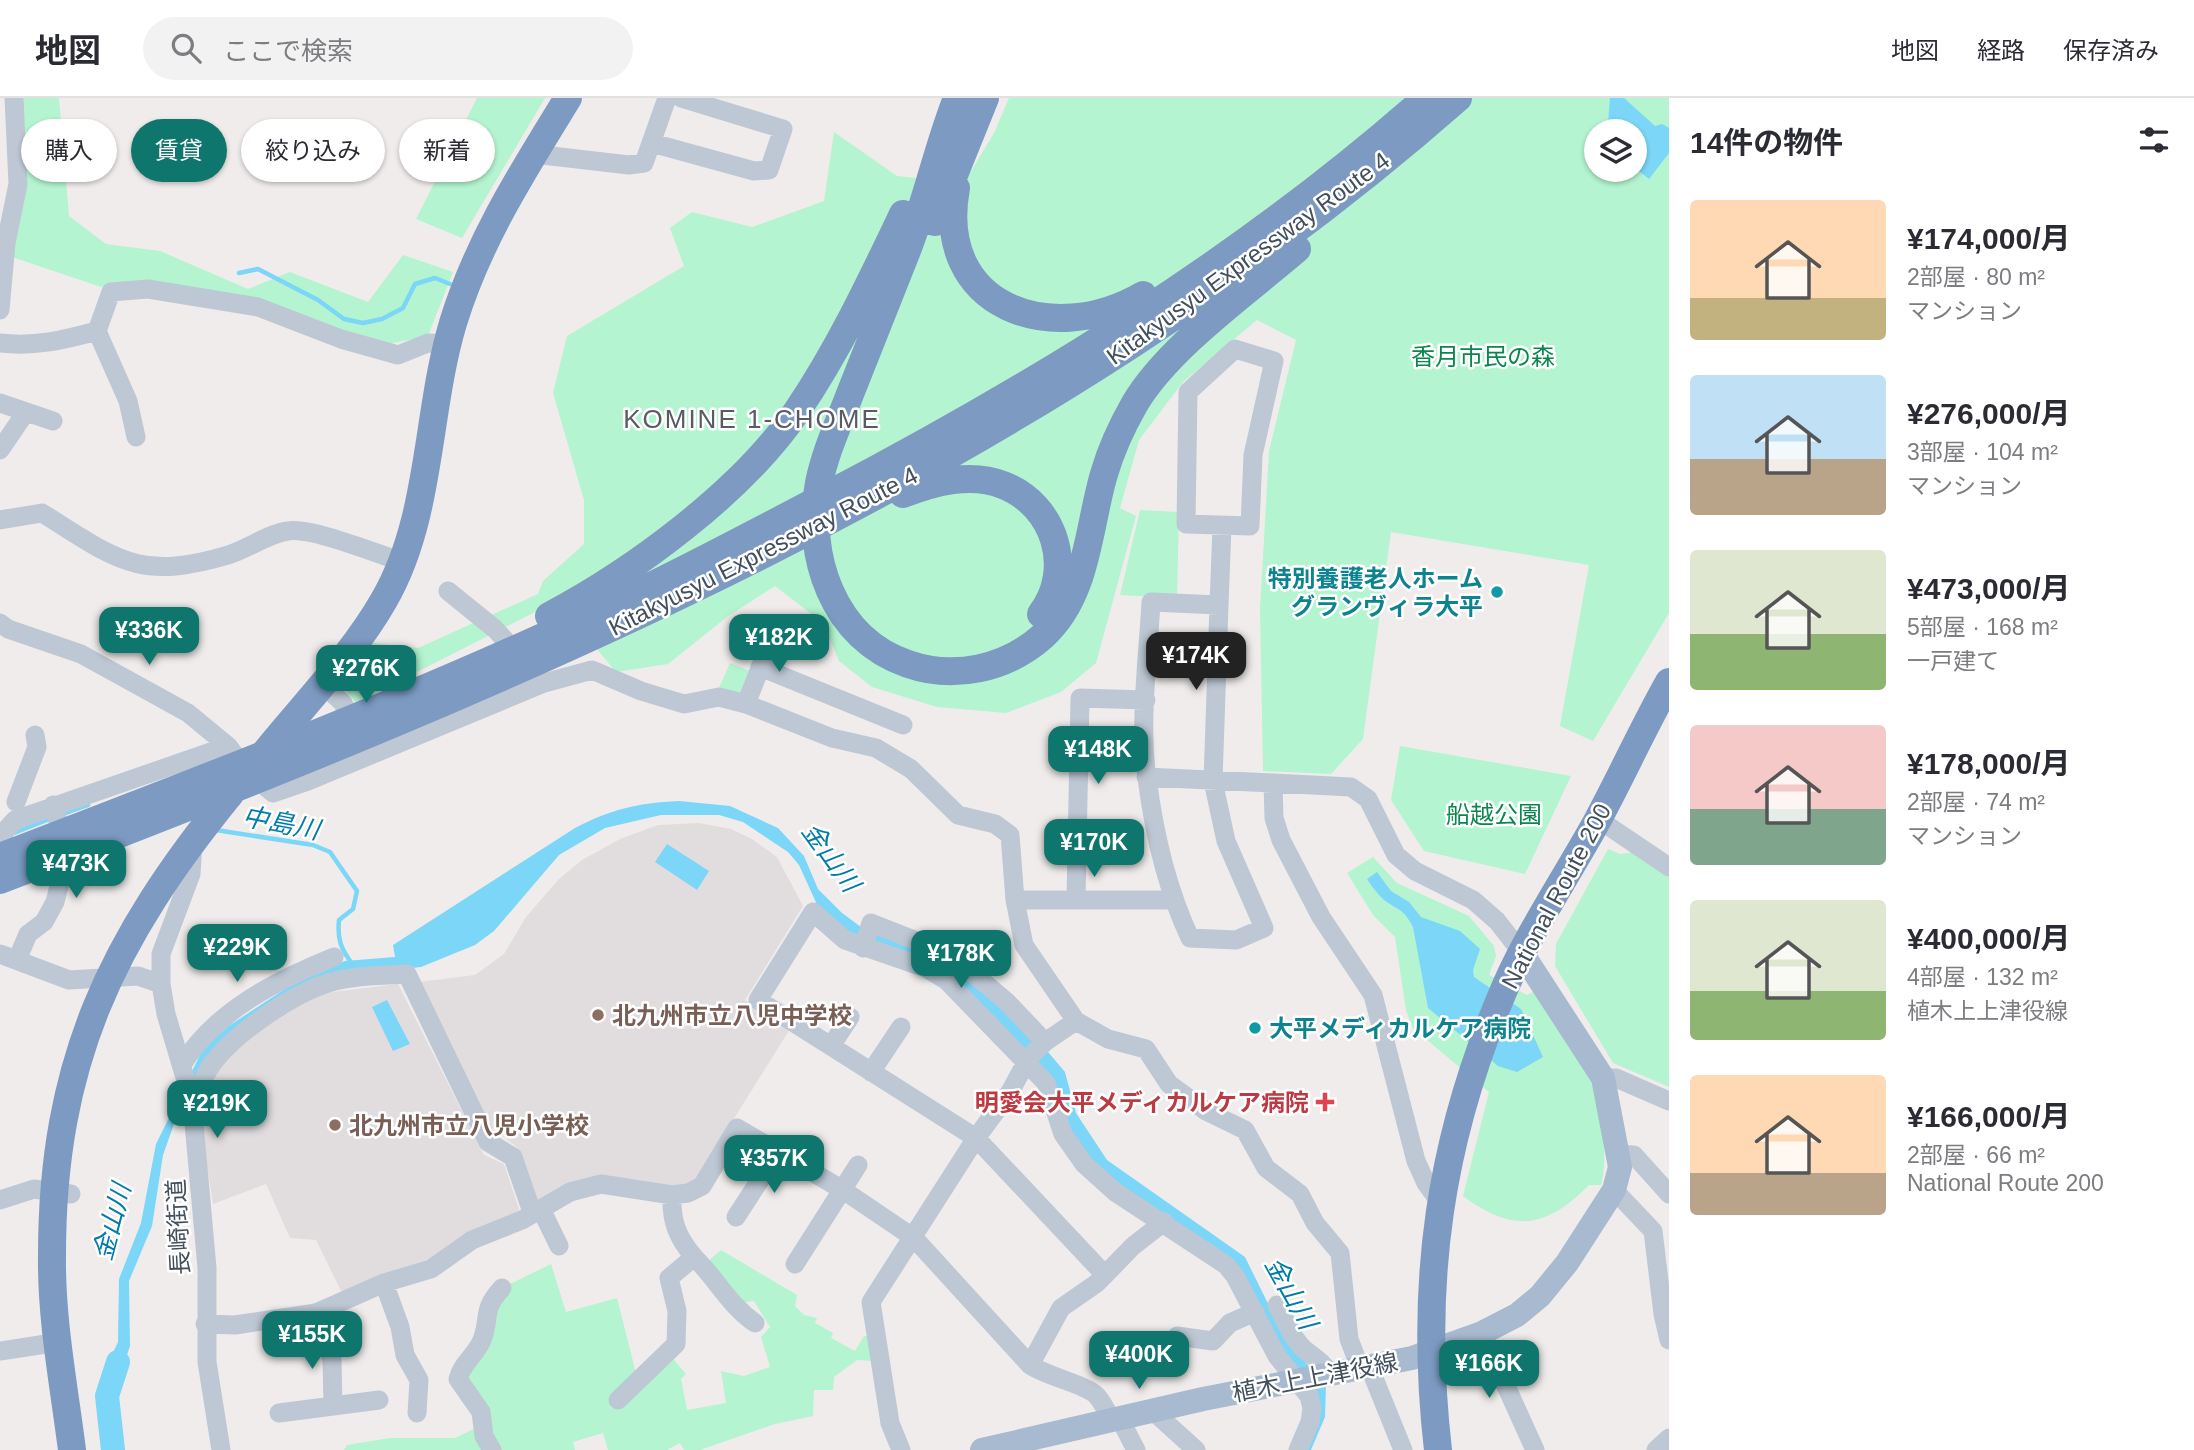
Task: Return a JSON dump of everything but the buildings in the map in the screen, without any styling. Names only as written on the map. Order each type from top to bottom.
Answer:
[{"type":"highway","points":[[72,1450],[51,1256],[108,979],[139,919],[194,841],[321,683],[385,598],[413,524],[449,344],[479,255],[499,209],[568,98]]},
{"type":"highway","points":[[833,458],[985,98]]},
{"type":"highway","points":[[974,128],[960,174],[954,213],[962,261],[978,284],[998,302],[1020,313],[1047,320],[1075,319],[1103,313],[1136,299],[1188,269],[1418,98]]},
{"type":"highway","name":"Kitakyusyu Expressway Route 4","points":[[0,880],[201,803],[569,627],[742,540],[1019,391],[1208,269],[1305,198],[1426,98]]},
{"type":"highway","points":[[956,101],[920,216],[816,511],[839,609],[856,631],[880,651],[907,663],[936,671],[965,671],[994,665],[1021,652],[1044,635],[1068,603],[1087,551],[1104,474],[1118,436],[1136,402],[1159,370],[1325,225],[1460,98]]},
{"type":"highway","name":"Kitakyusyu Expressway Route 4","points":[[2,846],[377,709],[569,627],[794,538],[1019,415],[1207,293],[1296,229],[1460,98]]},
{"type":"highway","points":[[569,627],[648,556],[706,509],[756,459],[796,413],[865,292],[956,101]]},
{"type":"highway","points":[[569,627],[647,622],[862,514],[931,484],[978,480],[1002,484],[1024,496],[1043,513],[1054,535],[1058,556],[1057,579],[1048,604],[1032,625],[994,649],[965,656],[938,655],[910,648],[883,633],[856,609],[828,563]]},
{"type":"highway","name":"National Route 200","points":[[1438,1450],[1429,1352],[1434,1239],[1451,1148],[1473,1071],[1506,985],[1522,953],[1598,819],[1669,682]]},
{"type":"highway","points":[[62,1193],[68,1272],[89,1450]]},
{"type":"main road","name":"植木上上津役線","points":[[986,1450],[1429,1352],[1482,1334],[1517,1315],[1540,1296],[1567,1263],[1619,1179],[1603,1079],[1522,953]]},
{"type":"street","points":[[0,310],[6,243],[6,203],[18,184],[14,98]]},
{"type":"street","points":[[534,154],[629,165],[644,163],[667,98]]},
{"type":"street","points":[[652,142],[754,171],[769,170],[783,129],[681,98]]},
{"type":"street","points":[[135,437],[128,401],[97,331],[111,292],[149,289],[258,307],[341,339],[398,355],[428,343],[449,344]]},
{"type":"street","points":[[0,344],[25,346],[52,343],[97,331]]},
{"type":"street","points":[[1236,349],[1274,361],[1253,455],[1250,526],[1222,526],[1186,524],[1188,392],[1236,349]]},
{"type":"street","points":[[0,403],[53,421]]},
{"type":"street","points":[[0,450],[26,412]]},
{"type":"street","points":[[0,520],[42,513],[114,558],[133,564],[180,568],[231,554],[288,531],[312,534],[400,561]]},
{"type":"street","points":[[1219,605],[1151,602],[1146,700],[1146,777],[1173,900],[1190,938],[1236,940],[1264,928],[1226,841],[1213,781],[1222,526]]},
{"type":"street","points":[[448,591],[495,629],[544,683]]},
{"type":"street","points":[[0,623],[8,629],[81,654],[120,673],[188,713],[228,746],[248,772],[273,793],[365,758],[544,683],[592,670],[629,687],[684,704],[719,697],[746,704],[832,738],[876,748],[911,769],[958,815],[995,824],[1010,835],[1015,900],[1024,945],[1076,1021],[1108,1039],[1146,1049],[1169,1084],[1206,1111],[1245,1130],[1266,1168],[1300,1194],[1315,1223],[1340,1253],[1349,1339],[1365,1367],[1403,1450]]},
{"type":"street","points":[[746,704],[775,630]]},
{"type":"street","points":[[760,667],[903,725]]},
{"type":"street","points":[[321,683],[343,703],[365,758]]},
{"type":"street","points":[[1076,899],[1080,698],[1146,700]]},
{"type":"street","points":[[0,874],[2,846],[15,820],[14,806],[37,747],[35,735]]},
{"type":"street","points":[[14,806],[56,814],[228,746]]},
{"type":"street","points":[[1146,777],[1351,787],[1368,799],[1396,855],[1415,871],[1474,900],[1497,921],[1522,953]]},
{"type":"street","points":[[1273,783],[1274,818],[1281,840],[1321,917],[1373,995],[1416,1161],[1426,1183],[1440,1202]]},
{"type":"street","points":[[56,814],[65,843],[65,862],[55,902],[44,922],[28,934],[8,957],[69,981],[138,976],[161,984]]},
{"type":"street","points":[[1598,819],[1669,867]]},
{"type":"street","name":"長崎街道","points":[[194,841],[191,874],[161,954],[161,984],[166,1014],[192,1101],[207,1268],[205,1324],[210,1391],[221,1450]]},
{"type":"street","points":[[1015,900],[1173,900]]},
{"type":"street","points":[[1036,1051],[926,968],[865,940],[845,940],[813,912],[758,1000],[976,1138],[1105,1275]]},
{"type":"street","points":[[865,940],[871,923],[950,954],[1006,1002],[1036,1051],[1063,1134],[1084,1164],[1115,1192],[1226,1265],[1255,1312],[1277,1356],[1315,1377]]},
{"type":"street","points":[[182,1065],[194,1045],[233,1011],[295,972],[334,957]]},
{"type":"street","points":[[192,1101],[216,1059],[246,1032],[283,1006],[322,985],[362,976],[407,974],[488,1142],[513,1157],[537,1211],[559,1246]]},
{"type":"street","points":[[831,1046],[850,1017]]},
{"type":"street","points":[[901,1450],[890,1423],[871,1302],[976,1138],[1036,1051],[1076,1021]]},
{"type":"street","points":[[871,1072],[901,1027]]},
{"type":"street","points":[[1603,1079],[1616,1078],[1669,1101]]},
{"type":"street","points":[[205,1324],[235,1325],[316,1313],[384,1283],[431,1269],[472,1240],[522,1220],[570,1192],[601,1184],[672,1195],[688,1193],[702,1186],[737,1128],[843,1191],[914,1238],[1030,1365],[1047,1376],[1080,1384],[1097,1395],[1136,1450]]},
{"type":"street","points":[[736,1217],[778,1152]]},
{"type":"street","points":[[1617,1154],[1634,1155],[1669,1194]]},
{"type":"street","points":[[795,1264],[858,1165]]},
{"type":"street","points":[[0,1200],[34,1189],[62,1193]]},
{"type":"street","points":[[1614,1190],[1653,1231],[1662,1314],[1669,1340]]},
{"type":"street","points":[[672,1195],[671,1214],[675,1229],[737,1310],[755,1324]]},
{"type":"street","points":[[1030,1365],[1061,1308],[1105,1275],[1133,1246],[1164,1222]]},
{"type":"street","points":[[618,1400],[676,1344],[677,1311],[669,1278],[694,1257]]},
{"type":"street","points":[[384,1283],[400,1327],[405,1355],[419,1380],[417,1412]]},
{"type":"street","points":[[492,1450],[484,1436],[481,1412],[457,1379],[460,1368],[482,1341],[488,1303],[502,1288]]},
{"type":"street","points":[[1277,1305],[1293,1335],[1306,1351],[1320,1358],[1309,1396],[1312,1408],[1310,1422],[1298,1450]]},
{"type":"street","points":[[1177,1336],[1213,1341],[1230,1323],[1255,1312]]},
{"type":"street","points":[[316,1313],[332,1360],[333,1406]]},
{"type":"street","points":[[1482,1334],[1535,1450]]},
{"type":"street","points":[[0,1350],[59,1342]]},
{"type":"street","points":[[279,1413],[379,1400]]},
{"type":"street","points":[[1153,1411],[1196,1450]]},
{"type":"street","points":[[1657,1450],[1669,1438]]},
{"type":"shaded area","name":"北九州市立八児中学校","points":[[699,823],[731,829],[752,839],[777,857],[803,906],[745,1000],[790,1029],[695,1181],[673,1187],[638,1180],[600,1177],[535,1203],[518,1148],[487,1124],[418,982],[475,975],[504,954],[526,917],[559,879],[582,860],[620,839],[658,825]]},
{"type":"shaded area","name":"北九州市立八児小学校","points":[[398,984],[484,1155],[504,1164],[519,1209],[516,1216],[430,1265],[343,1295],[316,1240],[290,1238],[266,1184],[213,1204],[196,1095],[227,1055],[280,1013],[324,993]]},
{"type":"green space","points":[[23,98],[59,98],[61,119],[22,119]]},
{"type":"green space","points":[[477,98],[545,98],[462,238],[416,219],[435,182],[495,182],[495,119],[466,119]]},
{"type":"green space","name":"香月市民の森","points":[[1009,98],[1669,98],[1669,613],[1593,741],[1560,726],[1589,565],[1391,532],[1363,739],[1331,774],[1263,771],[1260,609],[1269,451],[1296,340],[1257,320],[1183,382],[1139,440],[1120,508],[1136,516],[1096,663],[1061,692],[1006,713],[937,707],[872,687],[839,661],[823,623],[775,586],[727,617],[668,664],[616,672],[557,601],[356,703],[338,681],[364,642],[418,648],[538,594],[543,581],[584,544],[584,500],[553,393],[567,336],[684,266],[670,228],[692,212],[752,227],[824,201],[834,132],[897,176],[964,183],[994,133]]},
{"type":"green space","points":[[21,127],[21,182],[66,182],[69,216],[106,244],[160,251],[248,289],[290,272],[368,302],[403,255],[453,272],[428,336],[378,346],[147,283],[101,287],[12,257]]},
{"type":"green space","points":[[1140,510],[1179,512],[1177,598],[1120,595]]},
{"type":"green space","points":[[730,663],[750,671],[740,695],[719,688]]},
{"type":"green space","name":"船越公園","points":[[1400,746],[1571,776],[1525,874],[1424,851],[1391,800]]},
{"type":"green space","points":[[1608,849],[1620,854],[1635,852],[1669,877],[1669,1087],[1613,1063],[1555,966],[1556,944]]},
{"type":"green space","points":[[1373,857],[1397,883],[1469,916],[1494,946],[1496,956],[1489,975],[1527,995],[1539,989],[1575,1044],[1595,1090],[1604,1141],[1601,1185],[1589,1185],[1558,1210],[1543,1218],[1528,1221],[1497,1216],[1463,1196],[1489,1092],[1413,1028],[1406,1010],[1395,937],[1373,915],[1347,873]]},
{"type":"green space","points":[[721,1250],[797,1295],[795,1306],[804,1315],[817,1318],[815,1323],[833,1333],[831,1338],[855,1351],[864,1336],[870,1336],[874,1361],[857,1360],[834,1377],[833,1390],[814,1390],[813,1416],[775,1424],[700,1450],[684,1450],[680,1443],[667,1450],[608,1450],[603,1433],[573,1442],[575,1450],[344,1450],[347,1445],[390,1438],[455,1438],[478,1427],[462,1379],[508,1285],[551,1264],[566,1312],[617,1298],[639,1385],[670,1355],[686,1374],[681,1379],[687,1410],[726,1403],[721,1371],[744,1376],[770,1367],[761,1337],[770,1327],[754,1301],[738,1303],[707,1262]]},
{"type":"water","points":[[1610,98],[1624,98],[1655,126],[1662,124],[1669,128],[1669,153],[1649,179],[1647,119],[1608,119]]},
{"type":"water","points":[[679,801],[730,806],[778,828],[804,856],[818,889],[842,913],[861,927],[937,954],[1037,1039],[1065,1072],[1076,1113],[1107,1160],[1245,1257],[1287,1342],[1326,1385],[1325,1417],[1311,1450],[1304,1450],[1314,1422],[1242,1277],[1087,1159],[1063,1117],[953,976],[856,938],[819,909],[799,865],[788,852],[743,822],[719,815],[661,815],[605,828],[559,855],[494,931],[475,945],[421,967],[336,976],[251,1021],[174,1124],[163,1155],[152,1226],[129,1281],[130,1346],[111,1402],[101,1378],[118,1342],[119,1279],[141,1223],[156,1144],[203,1049],[227,1027],[302,978],[345,961],[395,957],[393,945],[575,828],[625,808]]},
{"type":"water","points":[[667,844],[709,871],[697,890],[655,862]]},
{"type":"water","points":[[1377,872],[1391,891],[1409,902],[1421,917],[1460,931],[1480,949],[1473,970],[1474,977],[1521,1009],[1543,1057],[1517,1072],[1498,1066],[1428,1008],[1413,927],[1405,915],[1381,897],[1367,879]]},
{"type":"water","points":[[387,1000],[410,1044],[393,1051],[372,1007]]},
{"type":"waterway","points":[[239,273],[258,269],[318,300],[344,319],[363,323],[382,319],[403,308],[415,284],[435,278],[450,284]]},
{"type":"waterway","name":"中島川","points":[[63,814],[88,805]]},
{"type":"waterway","name":"中島川","points":[[14,833],[52,818]]},
{"type":"waterway","name":"中島川","points":[[216,830],[313,845],[330,852],[357,891],[353,909],[339,920],[341,944],[353,965]]},
{"type":"waterway","name":"金山川","points":[[113,1450],[107,1396],[118,1362]]},
{"type":"place","name":"特別養護老人ホーム グランヴィラ大平","points":[[1497,592]]},
{"type":"place","name":"北九州市立八児中学校","points":[[598,1015]]},
{"type":"place","name":"大平メディカルケア病院","points":[[1255,1028]]},
{"type":"place","name":"明愛会大平メディカルケア病院","points":[[1325,1102]]},
{"type":"place","name":"北九州市立八児小学校","points":[[335,1125]]},
{"type":"district","name":"KOMINE 1-CHOME","points":[[752,419]]}]
